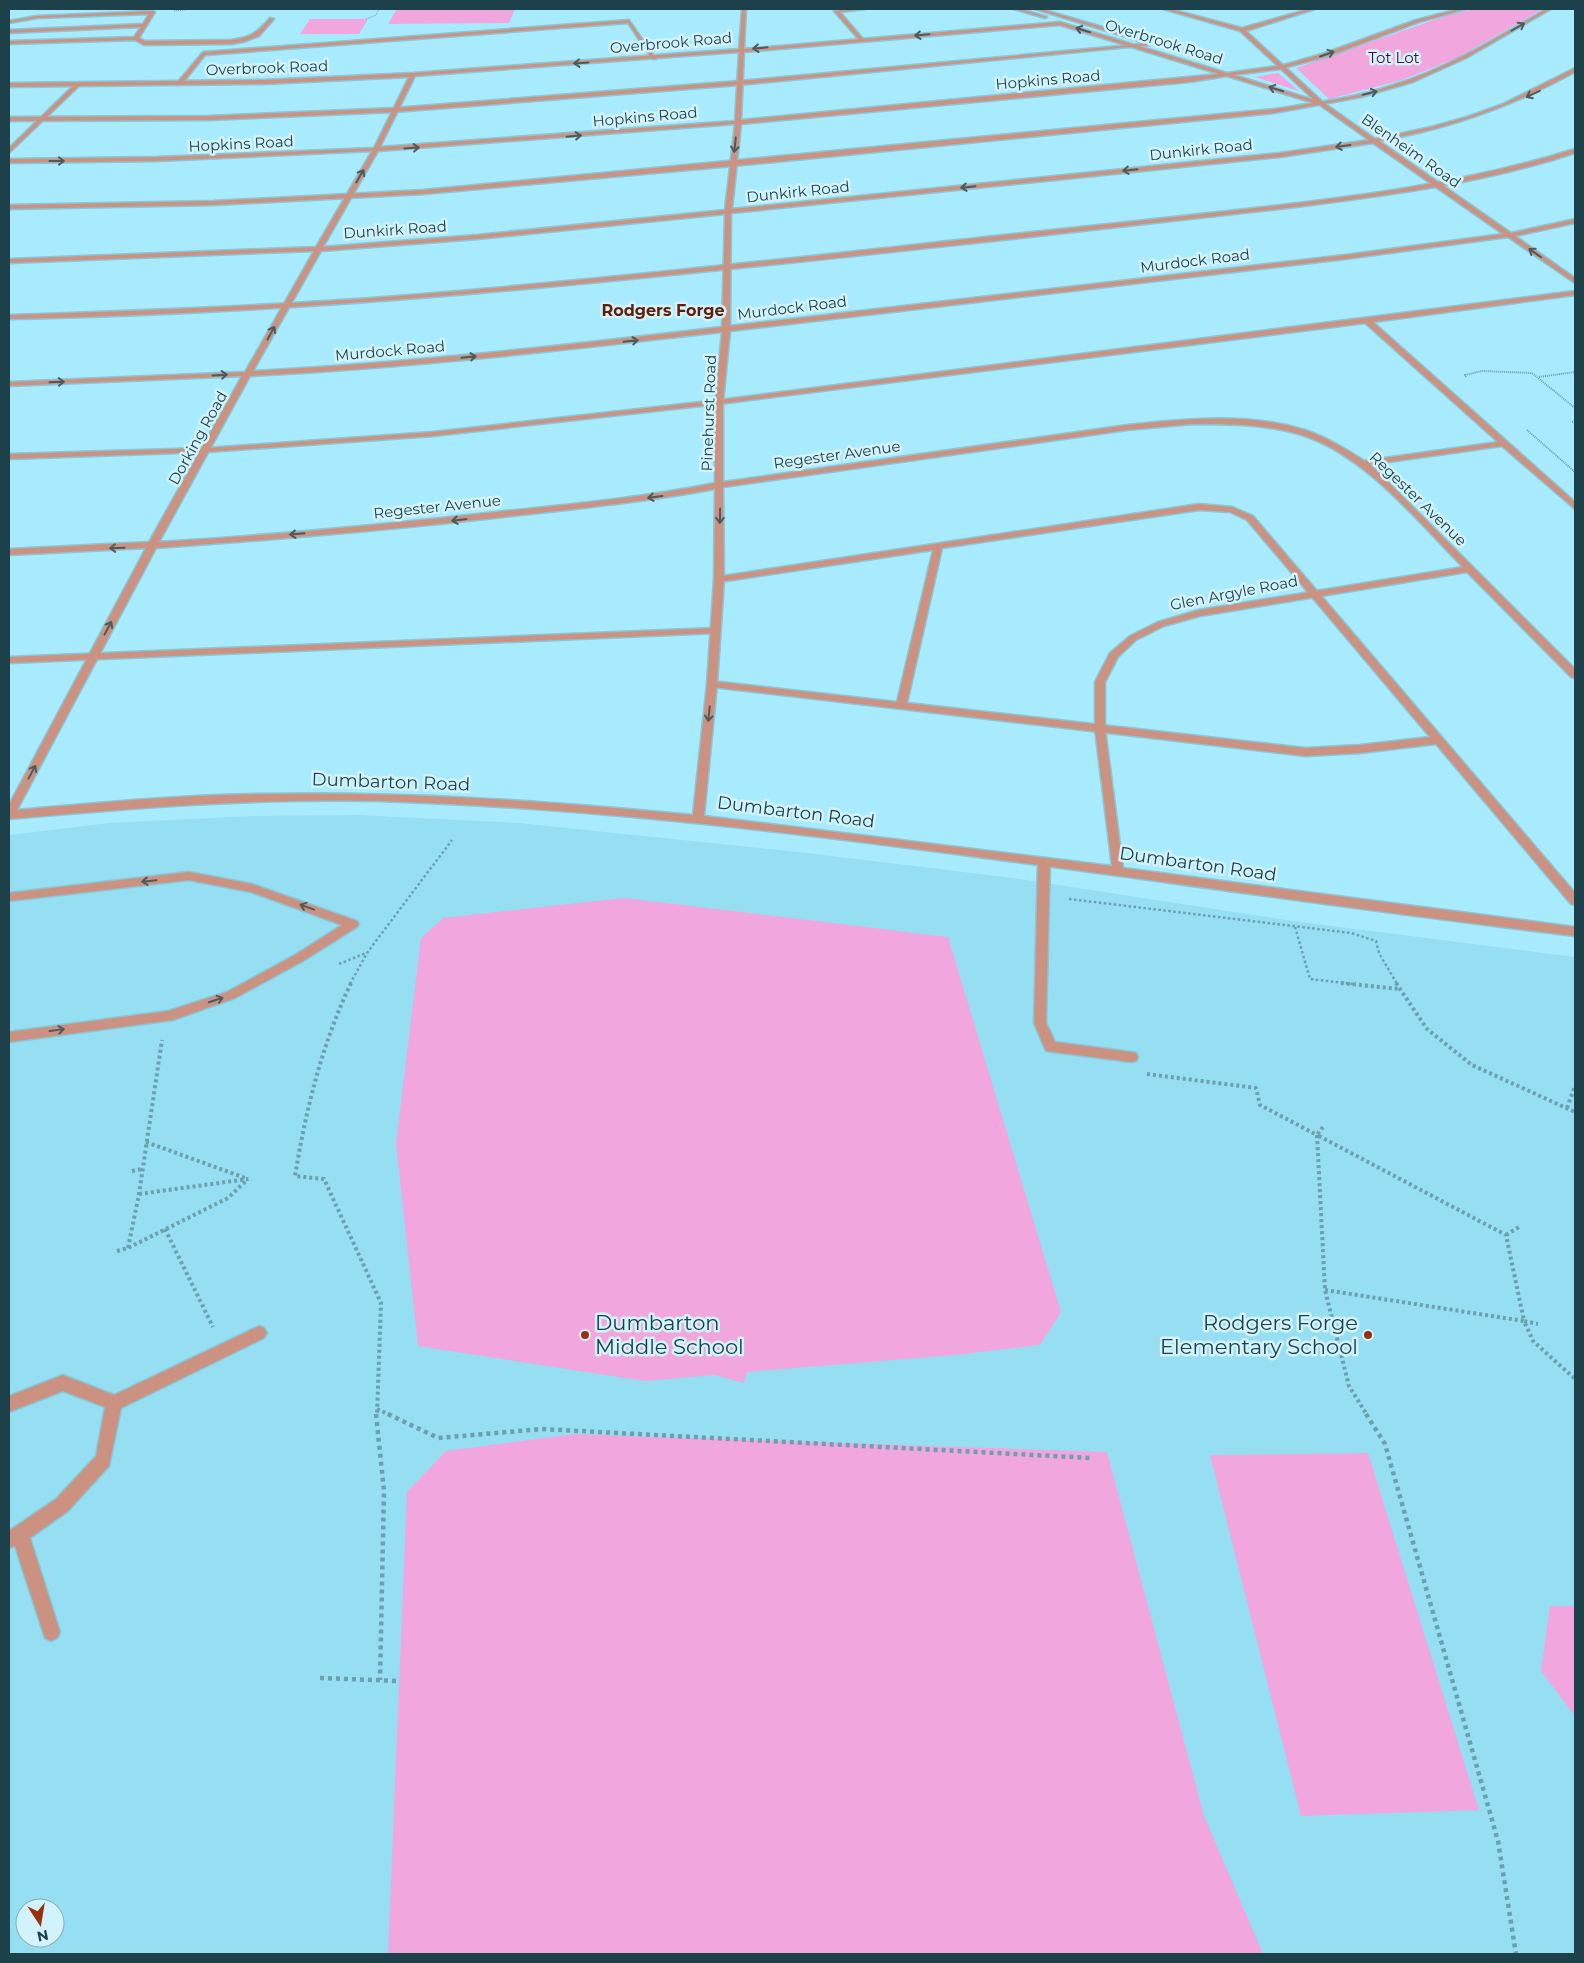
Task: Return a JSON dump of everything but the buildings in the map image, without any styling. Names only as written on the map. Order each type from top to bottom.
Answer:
[{"type":"street","points":[[37,17],[45,9]]},
{"type":"street","name":"Pinehurst Road","points":[[698,818],[712,684],[719,579],[720,402],[726,330],[728,212],[738,122],[744,9]]},
{"type":"street","points":[[861,40],[836,11],[863,9]]},
{"type":"street","points":[[1016,9],[1055,19],[1060,23]]},
{"type":"street","points":[[9,119],[208,118],[394,110],[739,83],[1147,45],[1138,39],[1037,9]]},
{"type":"street","name":"Blenheim Road","points":[[1165,9],[1242,30],[1322,104],[1575,281]]},
{"type":"street","points":[[1242,30],[1313,9]]},
{"type":"street","name":"Hopkins Road","points":[[9,161],[185,160],[375,151],[738,122],[1230,75],[1303,63],[1419,22],[1464,9]]},
{"type":"street","points":[[9,207],[214,203],[482,187],[1206,119],[1322,104],[1411,81],[1477,50],[1549,9]]},
{"type":"street","points":[[9,22],[37,17],[153,12],[136,38]]},
{"type":"street","points":[[9,44],[136,38],[144,43],[231,42],[252,38],[272,19]]},
{"type":"street","points":[[203,54],[629,21],[654,58]]},
{"type":"street","name":"Overbrook Road","points":[[9,85],[180,84],[413,75],[654,58],[1060,23],[1322,104]]},
{"type":"street","points":[[9,31],[144,25]]},
{"type":"street","points":[[180,84],[214,43]]},
{"type":"street","name":"Dunkirk Road","points":[[9,261],[319,249],[477,237],[1280,155],[1374,142],[1428,131],[1506,105],[1545,88],[1575,70]]},
{"type":"street","name":"Dorking Road","points":[[9,815],[152,546],[285,307],[375,151],[413,75]]},
{"type":"street","points":[[9,151],[77,85]]},
{"type":"street","points":[[9,317],[285,307],[474,293],[727,267],[1313,203],[1439,185],[1503,171],[1575,151]]},
{"type":"street","name":"Murdock Road","points":[[9,384],[249,374],[391,365],[726,330],[1345,257],[1510,235],[1575,221]]},
{"type":"street","points":[[9,458],[207,450],[433,434],[720,402],[1575,293]]},
{"type":"street","points":[[1367,321],[1575,506]]},
{"type":"street","name":"Regester Avenue","points":[[9,552],[152,546],[439,522],[676,494],[720,485],[1158,424],[1238,421],[1294,430],[1341,449],[1363,464],[1575,675]]},
{"type":"street","points":[[1363,464],[1505,443]]},
{"type":"street","points":[[719,579],[1199,507],[1226,508],[1242,512],[1250,518],[1575,901]]},
{"type":"street","points":[[901,706],[938,546]]},
{"type":"street","name":"Glen Argyle Road","points":[[1118,871],[1100,729],[1100,682],[1114,654],[1133,638],[1161,624],[1199,613],[1470,569]]},
{"type":"street","points":[[9,660],[715,632]]},
{"type":"street","points":[[712,684],[1306,752],[1360,749],[1438,740]]},
{"type":"street","name":"Dumbarton Road","points":[[9,815],[167,800],[304,797],[466,802],[698,818],[1118,871],[1575,932]]},
{"type":"street","points":[[1044,862],[1040,1023],[1051,1047],[1131,1057]]},
{"type":"street","points":[[9,897],[189,876],[252,888],[353,924],[299,958],[231,995],[168,1016],[9,1037]]},
{"type":"street","points":[[9,1404],[64,1383],[114,1403],[259,1333]]},
{"type":"street","points":[[51,1632],[14,1538],[62,1505],[104,1460],[114,1403]]},
{"type":"path","points":[[366,19],[376,15],[379,9]]},
{"type":"path","points":[[1465,375],[1477,371],[1498,370],[1524,374],[1532,373],[1575,408]]},
{"type":"path","points":[[1538,377],[1575,372]]},
{"type":"path","points":[[380,1680],[384,1491],[376,1409],[381,1303],[324,1180],[295,1176],[303,1127],[318,1072],[335,1017],[356,970],[366,953],[452,840]]},
{"type":"path","points":[[1062,898],[1352,933],[1376,941],[1379,953],[1400,990],[1427,1029],[1472,1065],[1575,1112]]},
{"type":"path","points":[[1295,927],[1310,979],[1400,990]]},
{"type":"path","points":[[128,1248],[139,1194],[162,1040]]},
{"type":"path","points":[[1131,1057],[1148,1075],[1256,1088],[1260,1105],[1506,1235]]},
{"type":"path","points":[[1148,1075],[1149,1067]]},
{"type":"path","points":[[1567,1108],[1575,1086]]},
{"type":"path","points":[[1323,1127],[1317,1136],[1325,1290],[1349,1386],[1385,1444],[1388,1453],[1498,1841],[1516,1954]]},
{"type":"path","points":[[146,1142],[248,1179]]},
{"type":"path","points":[[132,1171],[142,1169]]},
{"type":"path","points":[[139,1194],[248,1179]]},
{"type":"path","points":[[117,1251],[128,1248],[228,1198],[248,1179]]},
{"type":"path","points":[[1506,1235],[1519,1227]]},
{"type":"path","points":[[165,1229],[225,1350]]},
{"type":"path","points":[[1506,1235],[1524,1321],[1533,1341],[1575,1379]]},
{"type":"path","points":[[1325,1290],[1538,1324]]},
{"type":"path","points":[[376,1409],[438,1438],[542,1430],[1091,1458]]},
{"type":"path","points":[[320,1678],[399,1681]]},
{"type":"shaded area","name":"Dumbarton Middle School","points":[[357,815],[519,823],[807,853],[1013,878],[1293,921],[1575,957],[1575,1954],[9,1954],[9,835],[109,823],[253,816]]},
{"type":"green space","points":[[397,9],[515,9],[509,23],[388,24]]},
{"type":"green space","name":"Tot Lot","points":[[1474,9],[1543,9],[1457,58],[1402,80],[1329,99],[1296,68],[1448,15]]},
{"type":"green space","points":[[310,19],[368,19],[359,34],[300,34]]},
{"type":"green space","points":[[1278,73],[1299,91],[1255,77]]},
{"type":"green space","points":[[624,898],[948,937],[1061,1312],[1040,1345],[955,1355],[747,1372],[744,1383],[715,1375],[645,1381],[418,1346],[396,1144],[421,938],[443,918]]},
{"type":"green space","points":[[575,1434],[1107,1452],[1204,1816],[1263,1954],[388,1954],[407,1492],[446,1451]]},
{"type":"green space","points":[[1368,1453],[1479,1810],[1301,1816],[1210,1455]]},
{"type":"green space","points":[[1550,1606],[1575,1606],[1575,1716],[1541,1671]]},
{"type":"place","name":"Dumbarton Middle School","points":[[585,1335]]},
{"type":"place","name":"Rodgers Forge Elementary School","points":[[1368,1335]]},
{"type":"district","name":"Rodgers Forge","points":[[663,310]]}]
